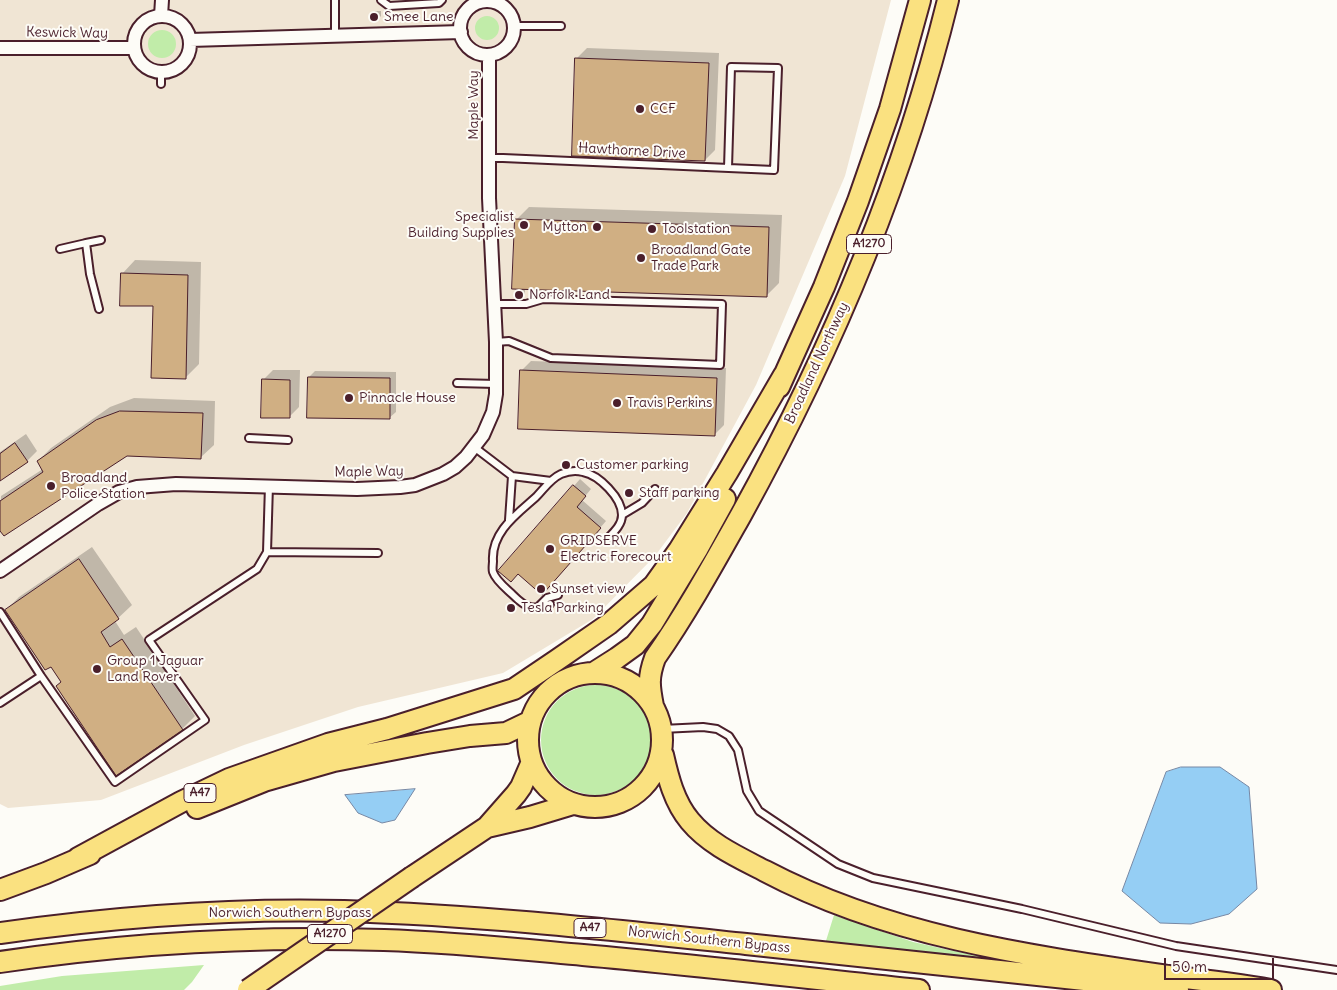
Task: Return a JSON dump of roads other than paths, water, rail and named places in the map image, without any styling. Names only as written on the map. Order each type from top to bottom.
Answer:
[{"type":"highway","name":"Broadland Northway","points":[[594,672],[635,645],[652,624],[698,548],[746,462],[824,287],[858,201],[890,109],[920,0]]},
{"type":"highway","name":"Broadland Northway","points":[[653,706],[648,684],[655,658],[711,568],[762,477],[788,427],[840,315],[872,237],[907,139],[939,40],[948,0]]},
{"type":"highway","name":"A47","points":[[78,858],[174,806],[229,779],[328,744],[387,729],[514,690],[609,624],[654,585],[679,550],[784,375]]},
{"type":"highway","points":[[663,754],[652,776],[640,790],[625,800],[608,806],[590,808],[572,804],[559,798],[548,788],[538,777],[531,764],[527,736],[529,722],[539,703],[553,686],[573,676],[594,672],[618,676],[638,688],[653,706],[662,729],[663,754],[668,776],[675,796],[688,819],[700,831],[736,856],[782,880],[835,904],[958,941],[1104,966],[1271,990]]},
{"type":"highway","name":"A47","points":[[0,890],[264,781],[334,761],[392,749],[470,736],[506,733],[529,722]]},
{"type":"highway","name":"A1270","points":[[248,990],[487,828],[521,787],[531,764]]},
{"type":"highway","name":"A1270","points":[[487,828],[572,804]]},
{"type":"highway","name":"Norwich Southern Bypass","points":[[0,933],[83,922],[175,915],[343,911],[476,918],[610,930],[1178,990]]},
{"type":"highway","name":"Norwich Southern Bypass","points":[[0,962],[138,946],[255,940],[384,940],[508,948],[640,960],[919,990]]},
{"type":"street","points":[[161,16],[162,0]]},
{"type":"street","points":[[483,1],[492,2],[507,10],[514,26],[514,35],[505,49],[489,55],[479,54],[470,49],[460,32],[460,25],[466,12],[470,7],[483,1]]},
{"type":"street","points":[[161,16],[175,19],[182,24],[190,40],[190,50],[186,59],[161,78],[143,65],[137,57],[134,48],[134,40],[142,24],[149,19],[161,16]]},
{"type":"street","points":[[190,40],[460,32]]},
{"type":"street","name":"Keswick Way","points":[[0,48],[134,48]]},
{"type":"street","name":"Maple Way","points":[[0,571],[98,504],[119,492],[137,487],[176,484],[365,488],[415,485],[455,467],[474,447],[483,435],[493,412],[496,384],[496,342],[489,208],[489,55]]},
{"type":"lane","points":[[335,0],[336,36]]},
{"type":"lane","points":[[382,0],[389,6],[439,3],[442,0]]},
{"type":"lane","points":[[514,26],[561,26]]},
{"type":"lane","name":"Hawthorne Drive","points":[[489,158],[774,170],[778,68],[730,67],[728,168]]},
{"type":"lane","points":[[60,249],[101,240]]},
{"type":"lane","points":[[86,243],[90,274],[99,309]]},
{"type":"lane","points":[[493,304],[526,304],[543,299],[722,304],[720,365],[551,358],[509,341],[496,342]]},
{"type":"lane","points":[[456,383],[496,384]]},
{"type":"lane","points":[[249,438],[288,440]]},
{"type":"lane","points":[[474,447],[512,476],[551,481]]},
{"type":"lane","points":[[550,604],[532,608],[520,601],[500,582],[494,572],[492,554],[499,536],[509,520],[560,475],[572,471],[585,472],[611,490],[619,504],[622,515],[619,526],[609,537]]},
{"type":"lane","points":[[509,520],[512,476]]},
{"type":"lane","points":[[0,612],[41,676],[115,782],[205,720],[149,640],[257,569],[267,552],[269,485]]},
{"type":"lane","points":[[622,515],[642,503],[655,489]]},
{"type":"lane","points":[[267,552],[378,553]]},
{"type":"lane","points":[[536,608],[547,598],[558,595]]},
{"type":"lane","points":[[0,704],[41,676]]},
{"type":"lane","points":[[662,729],[703,726],[717,729],[729,736],[738,750],[747,791],[759,811],[838,864],[873,878],[1022,909],[1176,946],[1337,970]]},
{"type":"water","points":[[1181,767],[1220,767],[1249,787],[1257,889],[1229,914],[1191,924],[1160,923],[1122,891],[1166,772]]},
{"type":"water","points":[[415,789],[395,820],[382,823],[358,813],[345,795]]},
{"type":"place","name":"Smee Lane","points":[[374,17]]},
{"type":"place","name":"CCF","points":[[640,109]]},
{"type":"place","name":"Specialist Building Supplies","points":[[524,225]]},
{"type":"place","name":"Mytton","points":[[597,227]]},
{"type":"place","name":"Toolstation","points":[[652,229]]},
{"type":"place","name":"Broadland Gate Trade Park","points":[[641,258]]},
{"type":"place","name":"Norfolk Land","points":[[519,295]]},
{"type":"place","name":"Pinnacle House","points":[[349,398]]},
{"type":"place","name":"Travis Perkins","points":[[617,403]]},
{"type":"place","name":"Customer parking","points":[[566,465]]},
{"type":"place","name":"Broadland Police Station","points":[[51,486]]},
{"type":"place","name":"Staff parking","points":[[629,493]]},
{"type":"place","name":"GRIDSERVE Electric Forecourt","points":[[550,549]]},
{"type":"place","name":"Sunset view","points":[[541,589]]},
{"type":"place","name":"Tesla Parking","points":[[511,608]]},
{"type":"place","name":"Group 1 Jaguar Land Rover","points":[[97,669]]}]
